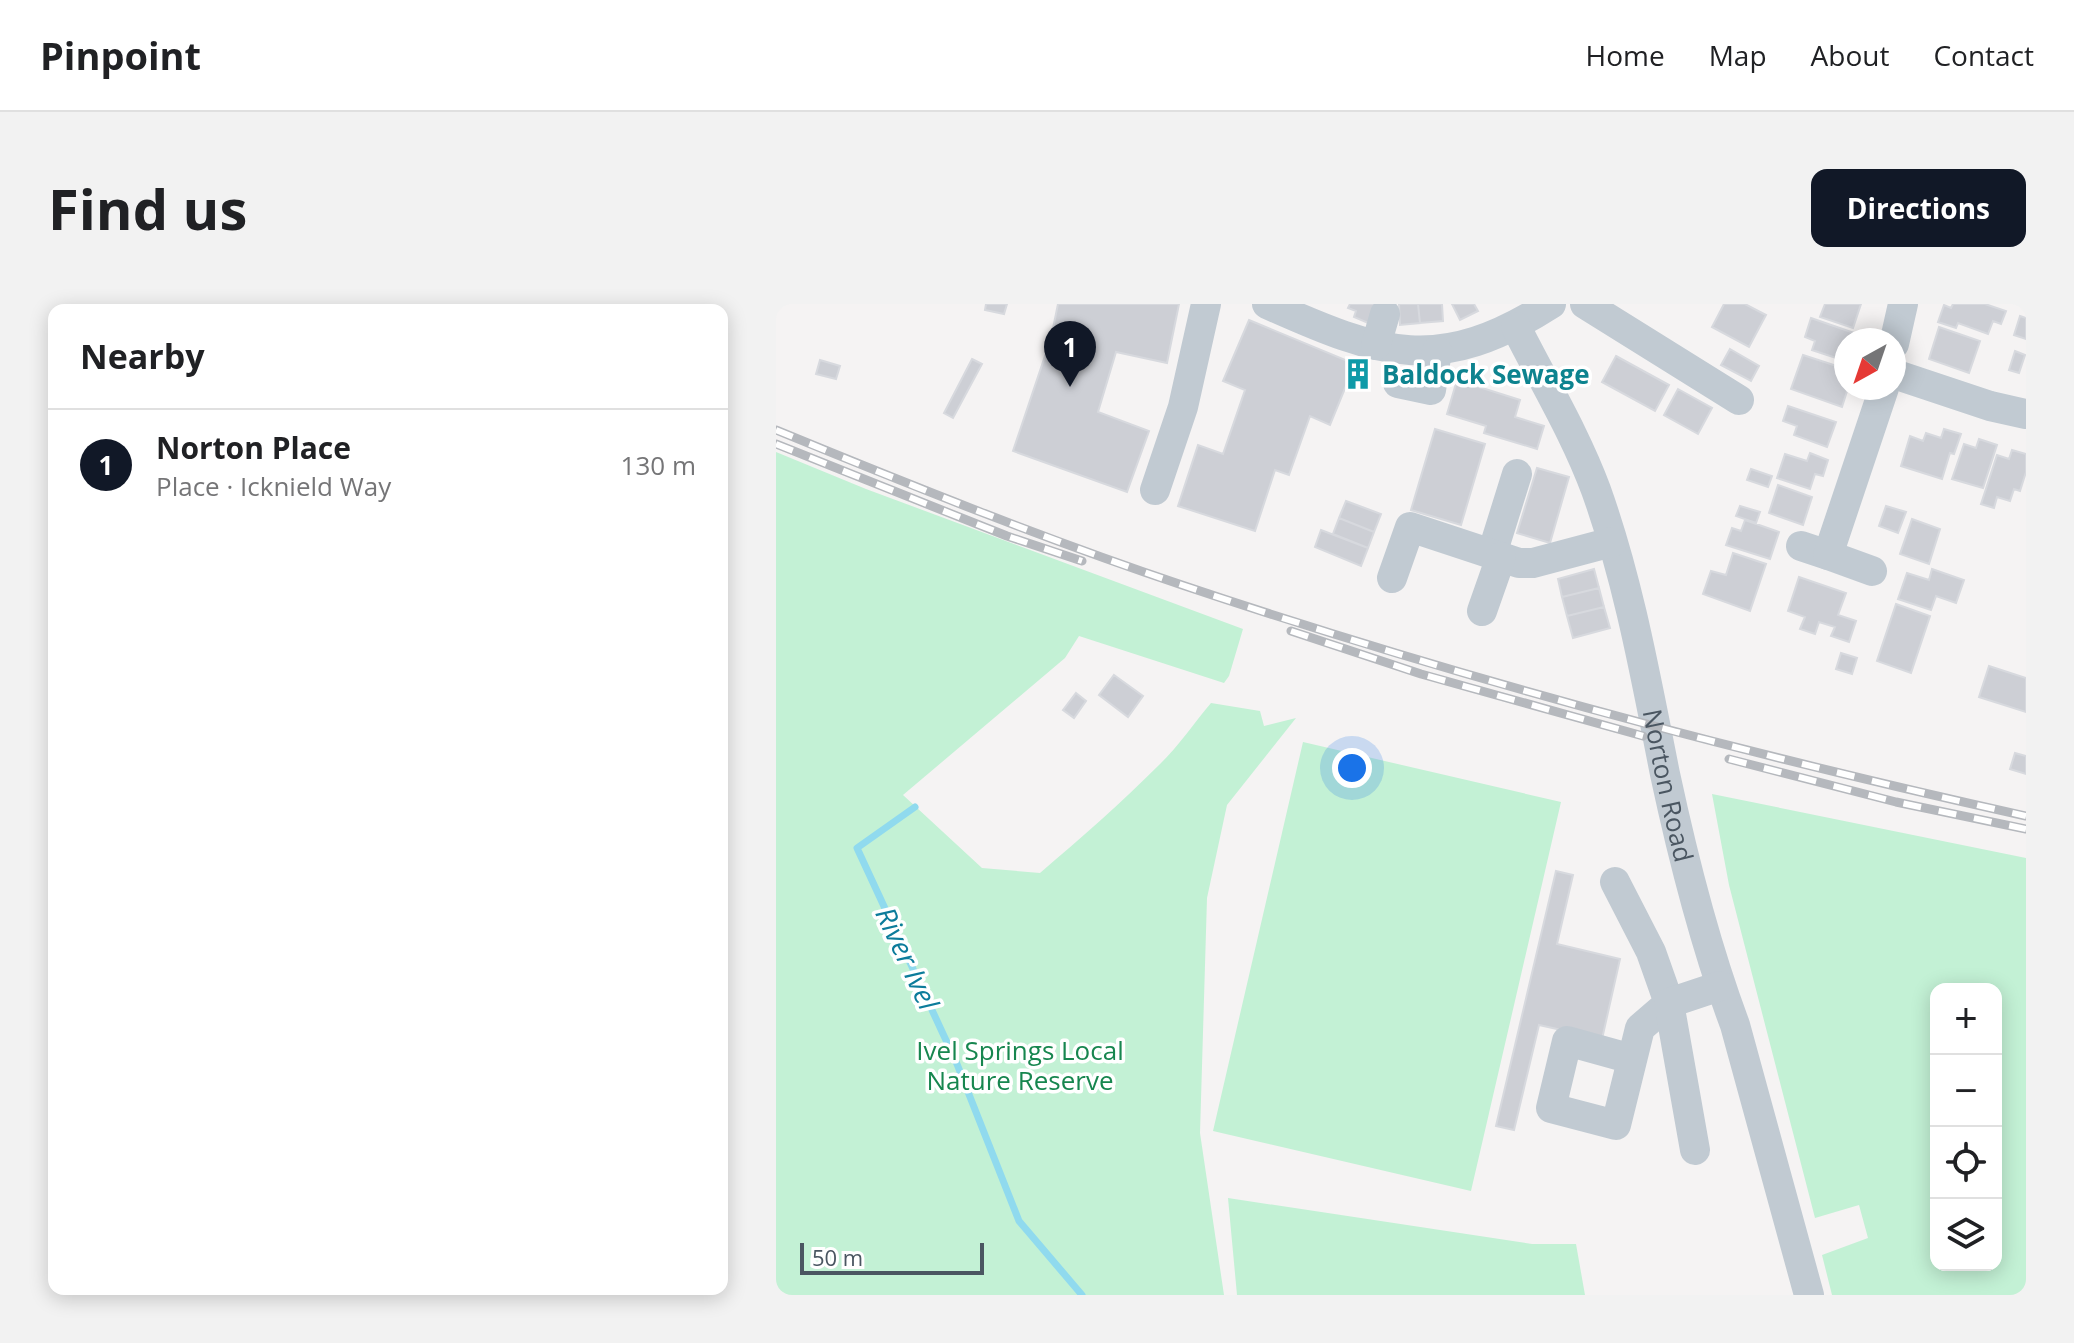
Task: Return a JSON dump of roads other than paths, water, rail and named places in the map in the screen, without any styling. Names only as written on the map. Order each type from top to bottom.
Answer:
[{"type":"street","points":[[1155,490],[1183,407],[1206,304]]},
{"type":"street","points":[[1267,304],[1332,333],[1412,351],[1437,351],[1470,345],[1516,327],[1551,304]]},
{"type":"street","points":[[1585,304],[1739,400]]},
{"type":"street","points":[[1898,328],[1903,304]]},
{"type":"street","points":[[1376,345],[1385,314]]},
{"type":"street","name":"Norton Road","points":[[1516,327],[1576,443],[1596,490],[1612,542],[1632,617],[1666,778],[1720,986],[1735,1025],[1809,1295]]},
{"type":"street","points":[[1398,383],[1431,390],[1437,351]]},
{"type":"street","points":[[1906,378],[1990,406],[2026,414]]},
{"type":"street","points":[[1872,571],[1815,551],[1879,400]]},
{"type":"street","points":[[1482,611],[1517,474]]},
{"type":"street","points":[[1392,578],[1410,527],[1519,563],[1533,563],[1612,542]]},
{"type":"street","points":[[1615,882],[1651,952],[1669,1003],[1695,1150]]},
{"type":"street","points":[[1632,1059],[1640,1028],[1669,1003],[1720,986]]},
{"type":"waterway","name":"River Ivel","points":[[915,807],[857,848],[957,1064],[1019,1221],[1082,1295]]},
{"type":"railway","points":[[776,430],[1080,549],[1286,619],[1601,712],[2026,816]]},
{"type":"railway","points":[[776,444],[1007,536],[1082,561]]},
{"type":"railway","points":[[1291,631],[1421,674],[1643,736]]},
{"type":"railway","points":[[1729,759],[1896,802],[2026,829]]},
{"type":"place","name":"Baldock Sewage","points":[[1358,374]]},
{"type":"place","name":"Norton Place","points":[[1070,387]]},
{"type":"park label","name":"Ivel Springs Local Nature Reserve","points":[[1020,1065]]}]
